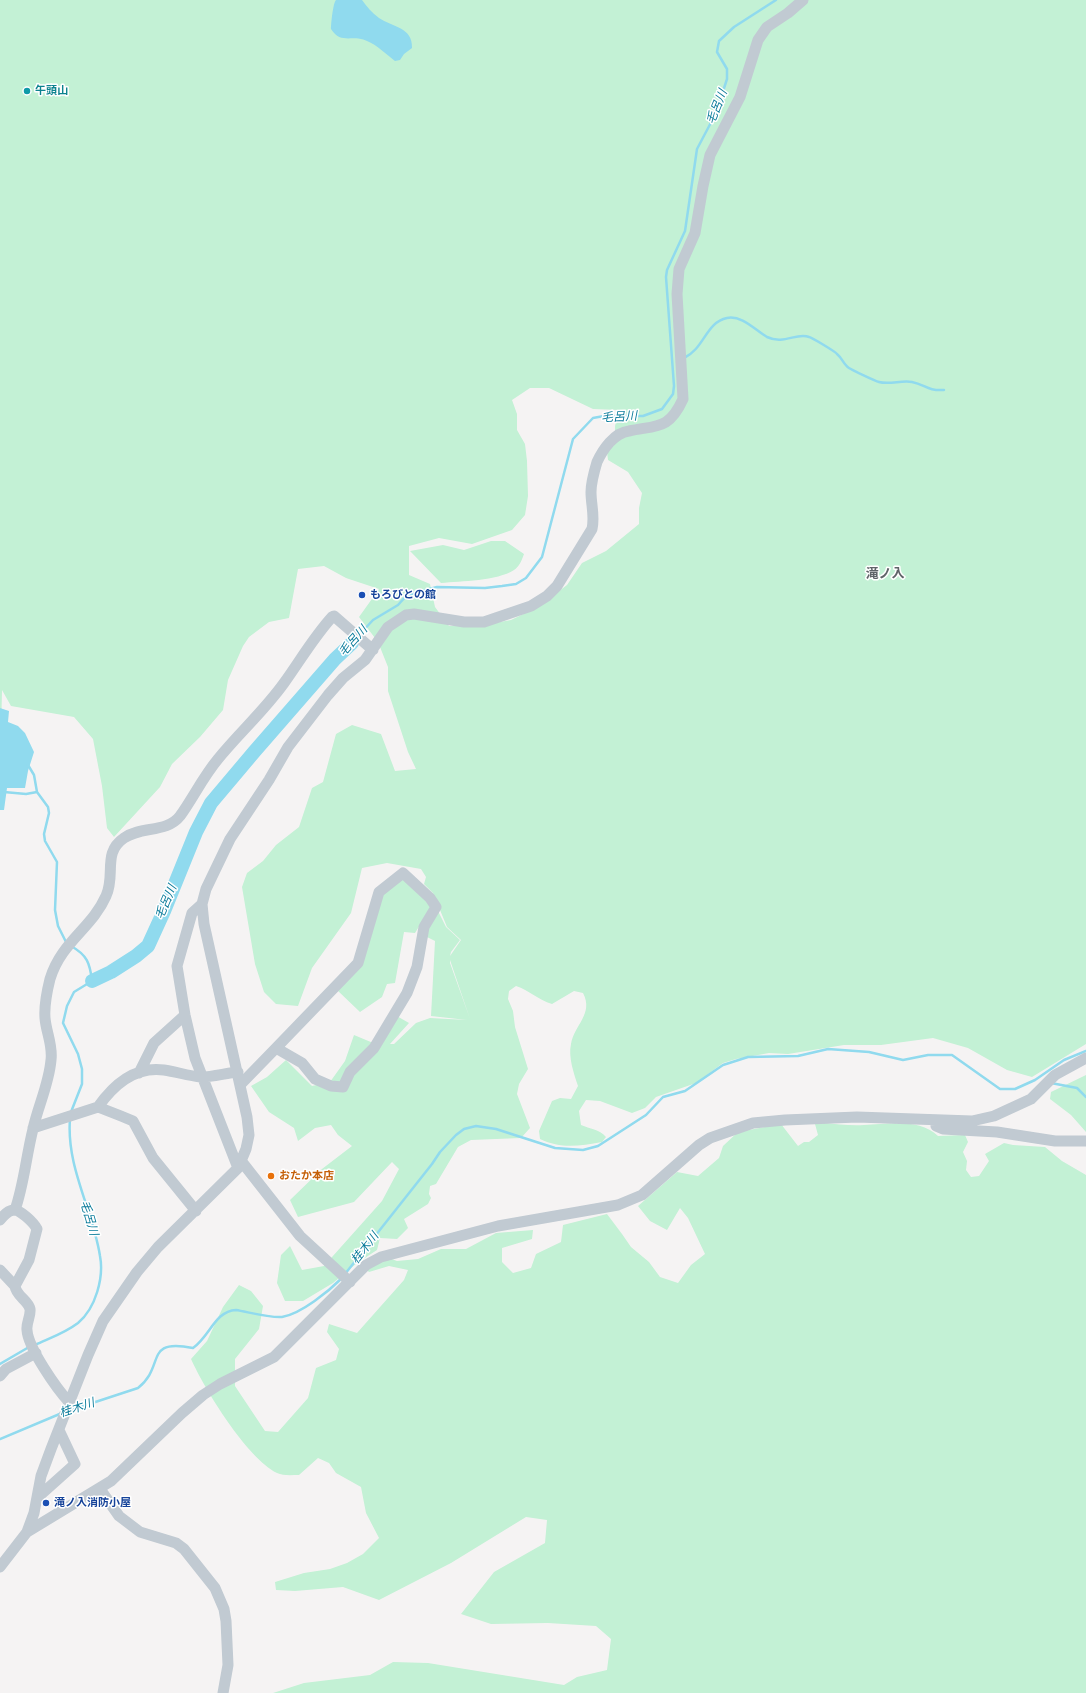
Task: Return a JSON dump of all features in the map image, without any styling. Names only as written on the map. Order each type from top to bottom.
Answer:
[{"type":"street","points":[[0,1567],[27,1532],[42,1476],[67,1407],[103,1322],[116,1301],[158,1247],[196,1211],[240,1165],[249,1135],[238,1072],[208,943],[202,904],[206,889],[230,839],[269,780],[288,747],[328,695],[388,627],[406,615],[428,615],[464,622],[484,622],[518,612],[547,596],[556,586],[592,529],[594,522],[591,492],[593,476],[603,451],[619,434],[628,431],[661,426],[678,410],[683,399],[677,294],[679,270],[695,233],[710,155],[740,97],[758,40],[767,27],[788,13],[803,0]]},
{"type":"street","points":[[15,1210],[22,1189],[33,1128],[52,1059],[45,1012],[50,980],[56,963],[63,951],[103,902],[110,882],[110,855],[117,844],[125,837],[139,831],[172,824],[179,818],[200,783],[219,758],[262,711],[284,682],[310,643],[334,616],[346,628],[371,648]]},
{"type":"street","points":[[240,1085],[358,963],[379,892],[403,872],[430,898],[436,908],[424,927],[417,967],[407,993],[374,1048],[350,1072],[343,1087],[331,1086],[315,1080],[302,1063],[276,1048]]},
{"type":"street","points":[[202,904],[192,913],[178,962],[185,1015],[201,1077],[240,1165],[300,1236],[349,1281]]},
{"type":"street","points":[[138,1073],[154,1043],[185,1015]]},
{"type":"street","points":[[27,1532],[111,1481],[203,1395],[220,1384],[274,1357],[366,1265],[381,1257],[498,1226],[618,1205],[635,1199],[650,1188],[698,1145],[710,1138],[753,1123],[857,1117],[933,1121],[972,1121],[999,1114],[1031,1098],[1055,1075],[1086,1058]]},
{"type":"street","points":[[33,1128],[98,1107],[112,1088],[121,1080],[138,1073],[163,1070],[201,1077],[238,1072]]},
{"type":"street","points":[[98,1107],[133,1121],[153,1158],[196,1211]]},
{"type":"street","points":[[933,1121],[935,1126],[943,1129],[997,1132],[1055,1141],[1086,1141]]},
{"type":"street","points":[[0,1220],[8,1212],[15,1210]]},
{"type":"street","points":[[15,1210],[32,1222],[37,1229],[29,1260],[15,1286]]},
{"type":"street","points":[[0,1270],[15,1286],[15,1290],[29,1307],[30,1316],[26,1329],[30,1341],[67,1407]]},
{"type":"street","points":[[0,1376],[6,1370],[36,1352]]},
{"type":"street","points":[[37,1498],[75,1464],[59,1430]]},
{"type":"street","points":[[100,1489],[119,1516],[140,1532],[176,1542],[184,1549],[215,1588],[224,1608],[226,1621],[228,1665],[223,1693]]},
{"type":"green space","points":[[0,0],[1086,0],[1086,1044],[1032,1077],[1007,1070],[968,1048],[933,1038],[881,1045],[844,1045],[788,1054],[769,1053],[736,1059],[723,1063],[696,1083],[656,1097],[645,1108],[632,1113],[600,1101],[586,1100],[579,1111],[581,1125],[597,1131],[606,1137],[602,1142],[570,1146],[555,1144],[540,1139],[539,1131],[552,1101],[560,1098],[571,1099],[578,1086],[572,1065],[570,1049],[573,1037],[585,1013],[586,1000],[583,993],[574,991],[552,1004],[516,986],[509,991],[508,999],[513,1011],[515,1027],[528,1069],[519,1084],[517,1094],[530,1128],[521,1138],[471,1140],[458,1147],[436,1184],[430,1186],[429,1194],[431,1198],[428,1204],[404,1219],[408,1228],[397,1239],[380,1238],[377,1250],[357,1263],[333,1283],[303,1301],[285,1301],[277,1283],[281,1255],[290,1246],[302,1270],[324,1266],[382,1201],[399,1169],[392,1162],[354,1202],[298,1217],[290,1200],[322,1169],[352,1146],[338,1135],[331,1125],[315,1128],[298,1141],[294,1128],[269,1112],[251,1086],[267,1077],[286,1060],[312,1086],[330,1082],[345,1061],[354,1035],[378,1045],[395,1015],[409,1023],[390,1044],[394,1044],[416,1023],[430,1018],[467,1020],[431,1016],[435,941],[423,935],[437,909],[446,927],[460,940],[451,952],[450,956],[461,940],[447,927],[433,893],[424,884],[426,877],[421,869],[387,863],[362,868],[351,913],[312,968],[298,1006],[276,1004],[264,992],[255,964],[242,887],[247,873],[263,861],[276,845],[299,827],[312,788],[323,782],[336,734],[352,725],[381,734],[395,771],[416,769],[408,752],[388,691],[388,667],[378,642],[359,617],[379,589],[346,578],[324,566],[298,569],[289,618],[269,622],[249,637],[243,646],[228,680],[223,710],[200,737],[172,764],[160,787],[114,837],[107,828],[102,786],[93,739],[74,717],[11,706],[2,690],[0,777]],"holes":[[[530,388],[549,388],[593,409],[619,410],[615,426],[615,444],[607,452],[608,460],[628,472],[642,493],[639,508],[639,524],[606,551],[582,563],[567,585],[540,606],[511,620],[483,625],[449,626],[435,607],[430,584],[409,575],[409,546],[439,538],[472,544],[512,530],[525,515],[528,496],[527,461],[525,444],[517,430],[517,414],[512,400]],[[450,960],[470,1019],[450,963]]]},
{"type":"green space","points":[[491,541],[505,541],[524,554],[516,569],[507,574],[489,578],[441,583],[410,551],[443,545],[464,550]]},
{"type":"green space","points":[[403,876],[429,900],[431,907],[415,933],[404,932],[395,983],[387,984],[382,997],[360,1012],[337,990],[361,965],[381,894]]},
{"type":"green space","points":[[1086,1075],[1086,1132],[1071,1115],[1050,1099],[1051,1092]]},
{"type":"green space","points":[[824,1123],[854,1125],[903,1123],[913,1124],[931,1130],[938,1136],[965,1135],[968,1142],[963,1152],[967,1161],[966,1170],[971,1177],[979,1176],[989,1161],[985,1154],[1004,1143],[1045,1147],[1062,1161],[1086,1175],[1086,1693],[273,1693],[304,1683],[370,1675],[393,1662],[428,1663],[564,1685],[577,1677],[607,1670],[611,1639],[596,1626],[548,1623],[491,1624],[461,1614],[494,1572],[545,1543],[547,1520],[526,1517],[451,1563],[379,1600],[343,1587],[295,1591],[276,1590],[275,1582],[304,1573],[330,1569],[347,1563],[363,1554],[379,1538],[366,1513],[361,1487],[336,1473],[329,1463],[318,1458],[299,1475],[279,1474],[265,1465],[240,1439],[216,1405],[197,1372],[191,1359],[207,1341],[223,1307],[239,1285],[251,1291],[263,1306],[259,1329],[235,1359],[235,1386],[265,1431],[278,1432],[308,1398],[316,1368],[336,1360],[339,1349],[327,1332],[329,1324],[357,1333],[404,1280],[408,1270],[389,1266],[369,1272],[366,1269],[389,1258],[397,1261],[418,1259],[441,1249],[466,1249],[496,1233],[533,1230],[532,1239],[502,1248],[502,1262],[513,1273],[531,1268],[536,1254],[561,1242],[563,1225],[607,1214],[631,1247],[649,1262],[660,1277],[678,1283],[691,1265],[705,1254],[688,1218],[680,1208],[667,1230],[650,1221],[638,1206],[677,1172],[698,1176],[719,1158],[723,1146],[738,1132],[781,1124],[798,1146],[804,1142],[809,1142],[818,1135],[815,1124]]},
{"type":"water","points":[[336,0],[362,0],[379,18],[401,28],[409,36],[412,48],[404,54],[400,60],[395,61],[378,47],[367,41],[356,38],[339,37],[331,29],[333,9]]},
{"type":"water","points":[[0,708],[9,711],[8,722],[18,726],[25,733],[34,752],[28,771],[25,788],[7,788],[4,810],[0,810]]},
{"type":"waterway","name":"毛呂川","points":[[360,634],[373,620],[398,605],[407,595],[437,587],[485,588],[502,586],[516,584],[526,578],[542,557],[573,439],[593,418],[604,416],[643,416],[662,409],[673,394],[674,386],[666,277],[667,270],[685,231],[697,149],[716,113],[727,79],[727,69],[717,52],[719,41],[734,27],[776,0]]},
{"type":"waterway","points":[[684,358],[696,349],[709,330],[720,320],[733,318],[743,321],[767,337],[773,339],[779,340],[800,336],[811,338],[836,353],[849,368],[879,382],[912,382],[930,389],[944,390]]},
{"type":"waterway","name":"毛呂川","points":[[92,981],[111,972],[136,956],[148,946],[196,832],[211,803],[335,659],[352,643]]},
{"type":"waterway","points":[[28,765],[34,775],[37,792],[48,807],[49,813],[44,834],[45,841],[57,862],[55,910],[58,926],[67,944]]},
{"type":"waterway","points":[[4,792],[26,794],[37,792]]},
{"type":"waterway","name":"毛呂川","points":[[71,946],[81,953],[87,960],[92,981],[74,992],[67,1006],[63,1023],[78,1054],[82,1069],[82,1084],[71,1112]]},
{"type":"waterway","name":"桂木川","points":[[345,1274],[440,1152],[456,1135],[464,1129],[476,1126],[496,1129],[555,1148],[583,1150],[598,1146],[646,1115],[663,1097],[685,1091],[723,1065],[748,1057],[798,1056],[828,1049],[869,1052],[903,1060],[928,1055],[952,1055],[1000,1089],[1015,1089],[1035,1080],[1064,1060],[1086,1051]]},
{"type":"waterway","points":[[1051,1083],[1077,1088],[1086,1097]]},
{"type":"waterway","name":"毛呂川","points":[[35,1345],[63,1333],[78,1323],[90,1309],[100,1282],[101,1264],[97,1239],[72,1154],[70,1119]]},
{"type":"waterway","name":"桂木川","points":[[71,1410],[138,1388],[146,1380],[161,1350],[167,1347],[177,1346],[193,1348],[199,1343],[218,1319],[229,1311],[236,1310],[277,1317],[290,1315],[306,1307],[342,1278]]},
{"type":"waterway","name":"毛呂川","points":[[0,1364],[29,1347]]},
{"type":"waterway","name":"桂木川","points":[[0,1439],[62,1413]]},
{"type":"place","name":"午頭山","points":[[27,91]]},
{"type":"place","name":"もろびとの館","points":[[362,595]]},
{"type":"place","name":"おたか本店","points":[[271,1176]]},
{"type":"place","name":"滝ノ入消防小屋","points":[[46,1503]]},
{"type":"district","name":"滝ノ入","points":[[885,574]]}]
